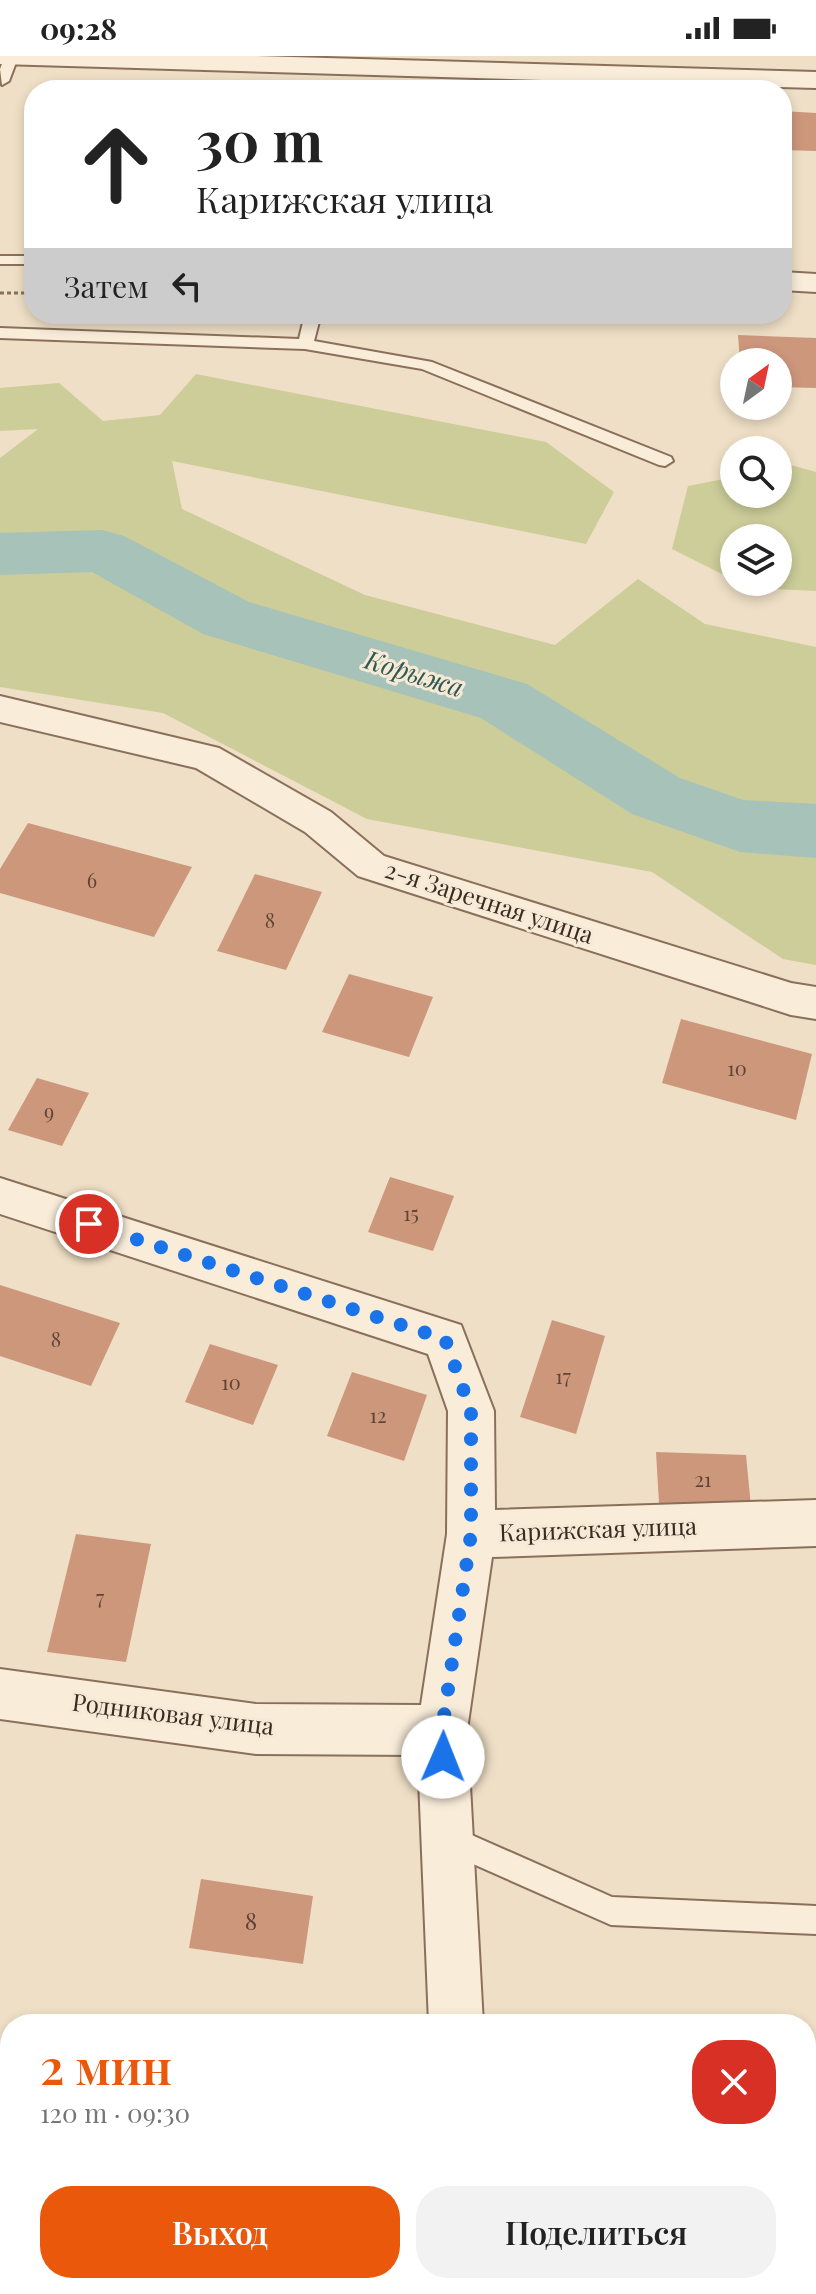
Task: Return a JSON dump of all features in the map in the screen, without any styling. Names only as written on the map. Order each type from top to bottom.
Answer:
[{"type":"street","points":[[1,69],[11,57],[351,71],[816,80]]},
{"type":"street","points":[[792,282],[816,283]]},
{"type":"street","name":"2-я Заречная улица","points":[[0,709],[206,757],[318,822],[371,866],[791,999],[816,1003]]},
{"type":"street","name":"Карижская улица","points":[[0,1196],[445,1339],[471,1411],[471,1534],[816,1523]]},
{"type":"street","points":[[456,2014],[442,1730],[471,1534]]},
{"type":"street","name":"Родниковая улица","points":[[0,1694],[256,1729],[442,1730]]},
{"type":"lane","points":[[0,260],[24,260]]},
{"type":"lane","points":[[305,344],[310,324]]},
{"type":"lane","points":[[0,333],[305,344],[426,365],[665,461]]},
{"type":"lane","points":[[447,1838],[611,1911],[816,1920]]},
{"type":"path","points":[[0,293],[24,293]]},
{"type":"green space","points":[[196,374],[546,442],[614,492],[586,544],[172,461],[182,509],[365,595],[555,645],[638,579],[705,624],[816,647],[816,965],[783,959],[652,872],[367,819],[163,713],[0,687],[0,458],[38,429],[0,431],[0,388],[59,383],[103,421],[160,415]]},
{"type":"green space","points":[[792,465],[816,472],[816,591],[792,590],[792,524],[720,524],[720,573],[672,549],[688,486],[720,480],[720,508],[792,508]]},
{"type":"building","points":[[792,112],[816,113],[816,151],[792,150]]},
{"type":"building","points":[[738,335],[816,338],[816,388],[792,387],[792,348],[739,348]]},
{"type":"building","points":[[28,823],[192,867],[154,937],[0,893],[0,869]]},
{"type":"building","points":[[255,874],[322,892],[286,970],[217,951]]},
{"type":"building","points":[[349,974],[433,997],[409,1057],[322,1032]]},
{"type":"building","points":[[681,1019],[812,1054],[796,1120],[662,1083]]},
{"type":"building","points":[[37,1078],[89,1093],[62,1146],[8,1130]]},
{"type":"building","points":[[390,1177],[454,1196],[433,1251],[368,1232]]},
{"type":"building","points":[[0,1285],[120,1323],[91,1386],[0,1356]]},
{"type":"building","points":[[552,1320],[605,1336],[576,1434],[520,1417]]},
{"type":"building","points":[[210,1344],[278,1365],[253,1425],[185,1402]]},
{"type":"building","points":[[352,1372],[427,1395],[404,1461],[327,1436]]},
{"type":"building","points":[[656,1452],[746,1455],[751,1507],[659,1504]]},
{"type":"building","points":[[76,1534],[151,1544],[126,1662],[47,1652]]},
{"type":"building","points":[[201,1879],[313,1896],[303,1964],[189,1948]]},
{"type":"waterway","name":"Корыжа","points":[[0,554],[102,551],[226,618],[504,701],[656,796],[740,826],[816,831]]},
{"type":"route","points":[[89,1224],[445,1339],[471,1411],[471,1534],[442,1730],[443,1757]]}]
